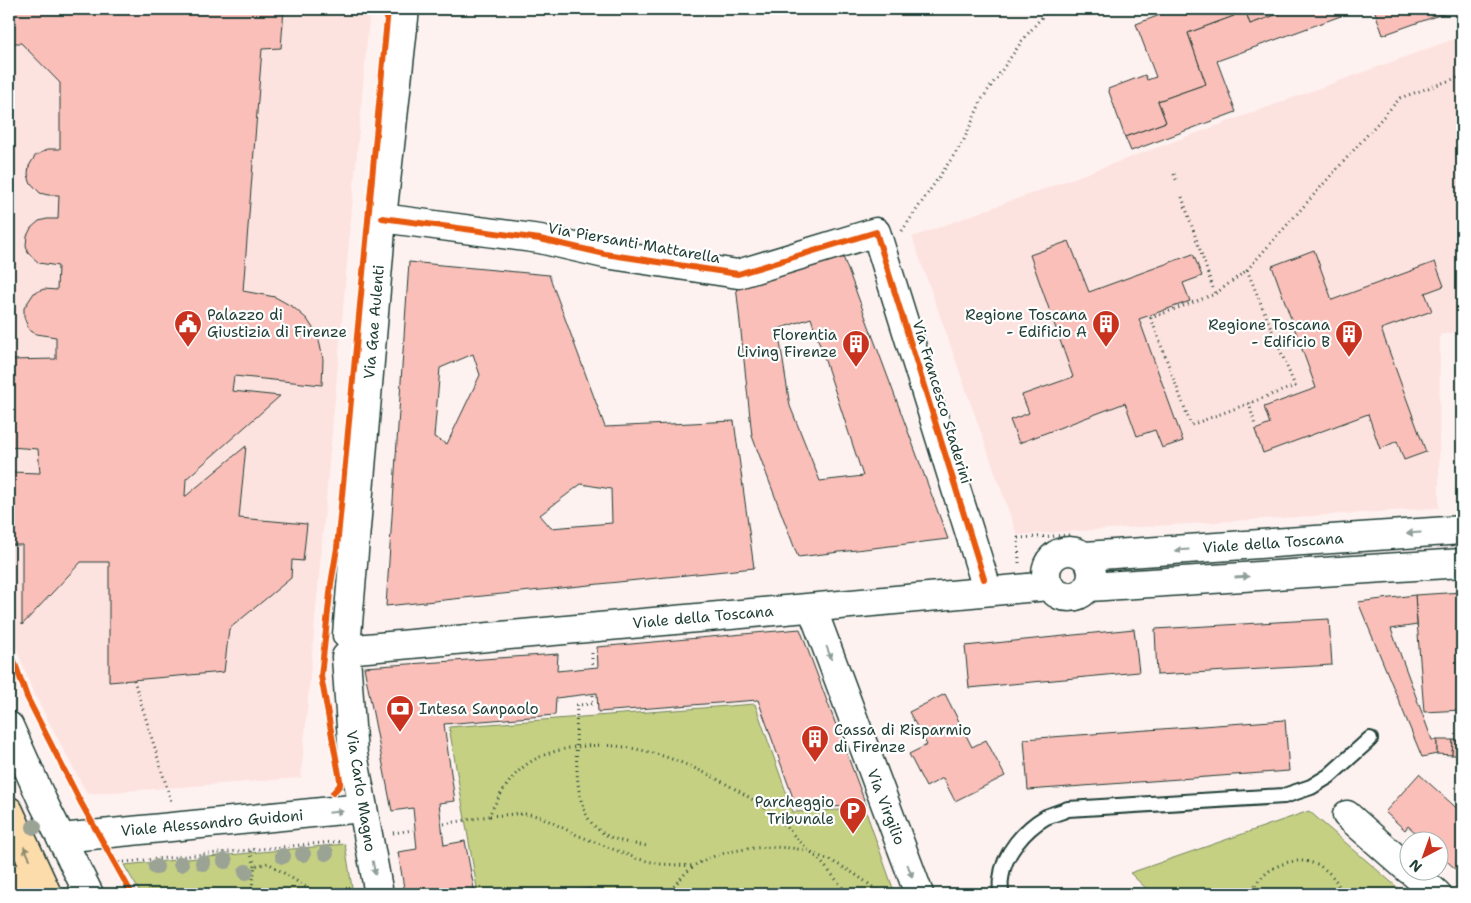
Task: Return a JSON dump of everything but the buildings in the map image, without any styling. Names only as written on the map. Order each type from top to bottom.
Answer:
[{"type":"main road","points":[[9,811],[48,894]]},
{"type":"main road","points":[[9,876],[18,894]]},
{"type":"street","name":"Via Gae Aulenti","points":[[351,645],[382,218],[405,9]]},
{"type":"street","name":"Via Piersanti Mattarella","points":[[382,218],[540,240],[605,254],[738,274],[878,237]]},
{"type":"street","name":"Via Francesco Staderini","points":[[878,237],[984,579]]},
{"type":"street","name":"Viale della Toscana","points":[[1048,580],[1048,566],[1057,554],[1071,550],[1085,556],[1462,530]]},
{"type":"street","points":[[1048,580],[1054,592],[1069,598],[1084,593],[1089,587],[1093,574],[1089,561],[1085,556]]},
{"type":"street","points":[[1089,587],[1462,563]]},
{"type":"street","name":"Viale della Toscana","points":[[351,645],[984,579],[1048,580]]},
{"type":"street","name":"Viale della Toscana","points":[[351,645],[812,608],[1048,580]]},
{"type":"street","name":"Via Virgilio","points":[[812,608],[919,894]]},
{"type":"street","name":"Via Carlo Magno","points":[[351,645],[353,754],[379,894]]},
{"type":"street","points":[[9,726],[89,894]]},
{"type":"street","name":"Viale Alessandro Guidoni","points":[[61,838],[362,808]]},
{"type":"street","points":[[1347,815],[1398,860]]},
{"type":"street","points":[[1421,880],[1437,894]]},
{"type":"lane","points":[[1001,894],[1001,877],[1008,857],[1030,828],[1046,817],[1068,809],[1284,796],[1311,787],[1329,776],[1370,739]]},
{"type":"path","points":[[878,237],[901,233],[963,142],[982,99],[1022,41],[1046,12],[1054,9]]},
{"type":"path","points":[[1247,270],[1295,386],[1191,425],[1151,318],[1216,294],[1247,270],[1400,98],[1462,76]]},
{"type":"path","points":[[1174,174],[1177,182]]},
{"type":"path","points":[[1182,197],[1216,294]]},
{"type":"path","points":[[1249,403],[1254,425]]},
{"type":"path","points":[[134,680],[173,809]]},
{"type":"path","points":[[593,695],[593,704],[577,706],[576,746],[579,798],[584,813],[594,826],[610,837],[630,844],[648,846]]},
{"type":"path","points":[[489,816],[497,799],[522,769],[537,758],[576,746],[607,745],[626,747],[677,760],[701,770],[734,788],[769,811],[812,852],[846,894]]},
{"type":"path","points":[[444,824],[489,816],[529,814],[541,817],[577,835],[638,859],[661,864],[694,866]]},
{"type":"path","points":[[388,834],[413,830]]},
{"type":"path","points":[[98,834],[118,870]]},
{"type":"path","points":[[114,863],[350,841]]},
{"type":"path","points":[[668,894],[694,866],[712,857],[750,848],[784,847],[812,852],[850,871],[880,894]]},
{"type":"path","points":[[250,851],[254,866],[251,894]]},
{"type":"path","points":[[1250,894],[1256,883],[1275,868],[1296,860],[1308,860],[1319,864],[1336,879],[1339,894]]},
{"type":"path","points":[[254,866],[268,863],[317,894]]},
{"type":"shaded area","points":[[9,9],[370,9],[301,778],[87,794],[32,690],[9,628]]},
{"type":"shaded area","points":[[1462,36],[1462,331],[1440,335],[1439,508],[1017,535],[912,237]]},
{"type":"green space","points":[[755,704],[793,812],[865,809],[895,894],[478,894],[449,727]]},
{"type":"green space","points":[[1309,811],[1405,894],[1152,894],[1130,873]]},
{"type":"green space","points":[[345,844],[353,894],[141,894],[124,865]]},
{"type":"cycle path","points":[[333,793],[340,785],[340,780],[321,676],[337,548],[388,9]]},
{"type":"cycle path","points":[[382,218],[540,239],[605,254],[738,274],[876,232],[984,579]]},
{"type":"cycle path","points":[[9,647],[27,697],[80,801],[132,894]]},
{"type":"place","name":"Palazzo di Giustizia di Firenze","points":[[188,348]]},
{"type":"place","name":"Regione Toscana - Edificio A","points":[[1106,348]]},
{"type":"place","name":"Regione Toscana - Edificio B","points":[[1349,358]]},
{"type":"place","name":"Florentia Living Firenze","points":[[856,368]]},
{"type":"place","name":"Intesa Sanpaolo","points":[[400,733]]},
{"type":"place","name":"Cassa di Risparmio di Firenze","points":[[815,763]]},
{"type":"place","name":"Parcheggio Tribunale","points":[[853,835]]}]
